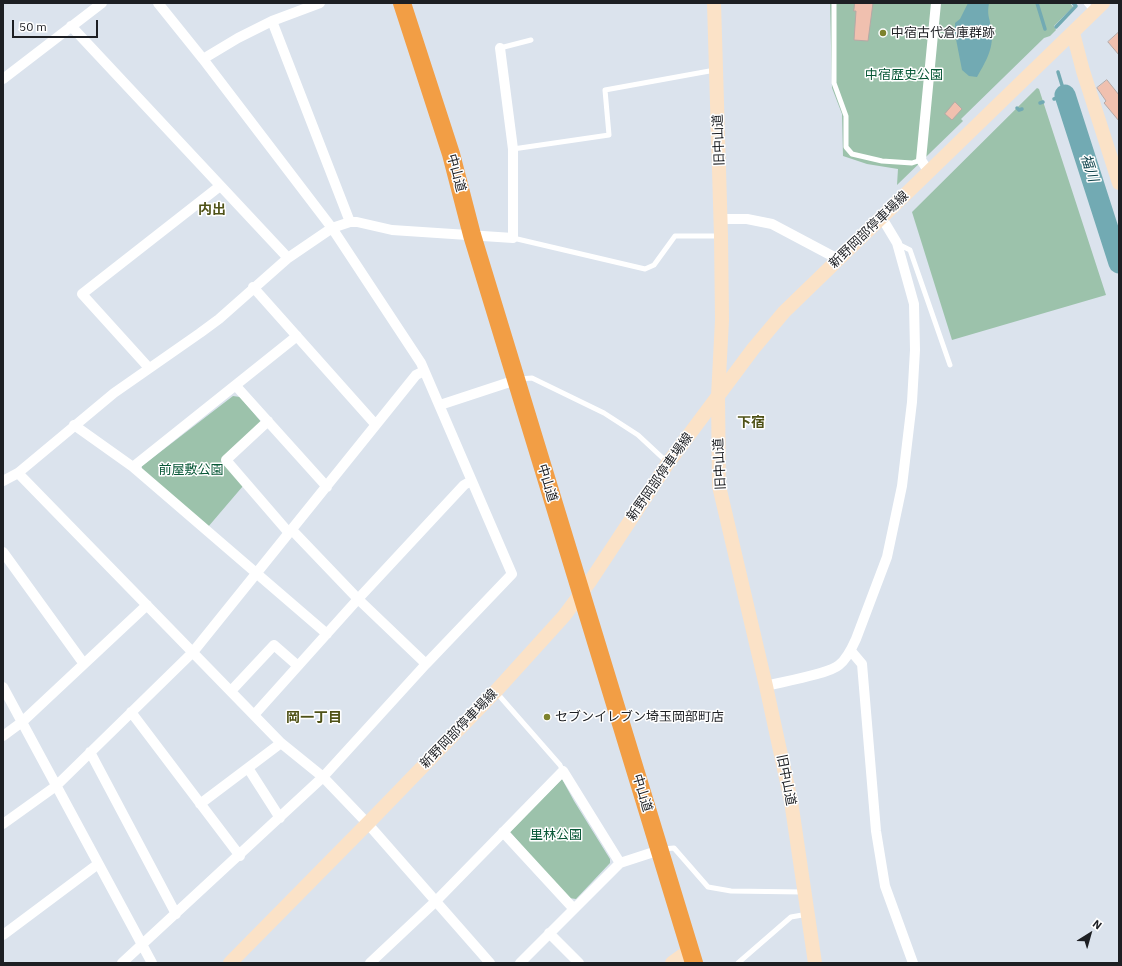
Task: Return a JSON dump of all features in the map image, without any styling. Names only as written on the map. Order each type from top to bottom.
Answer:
[{"type":"highway","name":"中山道","points":[[402,3],[451,154],[472,235],[582,593],[594,640],[692,956]]},
{"type":"main road","name":"旧中山道","points":[[714,3],[721,218],[722,320],[718,396],[719,486],[766,686],[791,801],[815,963]]},
{"type":"main road","name":"新野岡部停車場線","points":[[230,963],[368,824],[496,691],[564,616],[582,593],[668,463],[753,348],[784,312],[1073,33],[1094,6]]},
{"type":"main road","points":[[1073,33],[1083,71],[1119,183]]},
{"type":"main road","points":[[672,963],[692,956]]},
{"type":"street","points":[[3,79],[102,3]]},
{"type":"street","points":[[122,963],[240,856],[323,777],[426,664],[512,574],[421,363],[332,228],[204,60],[158,3]]},
{"type":"street","points":[[204,60],[238,38],[272,21],[320,3]]},
{"type":"street","points":[[929,172],[921,160],[936,3]]},
{"type":"street","points":[[272,21],[350,222]]},
{"type":"street","points":[[71,26],[288,258]]},
{"type":"street","points":[[3,481],[18,473],[114,393],[219,319],[253,287],[288,258],[332,228],[350,222],[357,222],[392,230],[513,238],[514,149],[500,48]]},
{"type":"street","points":[[149,368],[82,294],[220,186]]},
{"type":"street","points":[[721,218],[747,219],[772,224],[838,259]]},
{"type":"street","points":[[766,686],[806,677],[839,666],[850,651],[873,598],[887,557],[902,486],[912,402],[915,350],[914,304],[897,244],[882,218]]},
{"type":"street","points":[[253,287],[376,424]]},
{"type":"street","points":[[133,467],[297,336]]},
{"type":"street","points":[[3,824],[56,786],[193,652],[416,375],[424,371]]},
{"type":"street","points":[[440,405],[516,380]]},
{"type":"street","points":[[236,386],[327,486]]},
{"type":"street","points":[[268,421],[226,460],[291,532],[426,664]]},
{"type":"street","points":[[74,425],[133,467],[258,572],[327,634]]},
{"type":"street","points":[[18,473],[282,743],[323,777],[368,824],[490,963]]},
{"type":"street","points":[[254,715],[358,599],[464,486],[471,481]]},
{"type":"street","points":[[3,552],[84,664]]},
{"type":"street","points":[[3,736],[22,722],[147,605]]},
{"type":"street","points":[[231,691],[274,645],[298,666]]},
{"type":"street","points":[[850,651],[862,664],[876,831],[885,886],[913,963]]},
{"type":"street","points":[[3,687],[152,963]]},
{"type":"street","points":[[131,712],[240,856]]},
{"type":"street","points":[[200,804],[282,743]]},
{"type":"street","points":[[90,752],[176,914]]},
{"type":"street","points":[[248,768],[280,818]]},
{"type":"street","points":[[370,963],[381,959],[502,832],[563,771],[620,863]]},
{"type":"street","points":[[502,832],[573,908]]},
{"type":"street","points":[[520,963],[573,908],[620,863],[660,850]]},
{"type":"street","points":[[3,935],[98,864]]},
{"type":"street","points":[[549,933],[579,963]]},
{"type":"lane","points":[[834,3],[834,83],[846,116],[846,147],[852,154],[882,161],[912,163],[921,160]]},
{"type":"lane","points":[[500,48],[531,40]]},
{"type":"lane","points":[[514,149],[609,135],[605,90],[716,70]]},
{"type":"lane","points":[[513,238],[645,269],[654,265],[675,236],[721,236]]},
{"type":"lane","points":[[897,244],[910,250],[950,364]]},
{"type":"lane","points":[[516,380],[532,378],[604,413],[638,435],[668,463]]},
{"type":"lane","points":[[496,691],[555,759],[563,771]]},
{"type":"lane","points":[[660,850],[674,848],[708,887],[731,891],[805,892]]},
{"type":"lane","points":[[738,963],[791,917],[808,914]]},
{"type":"green space","name":"中宿歴史公園","points":[[830,3],[1070,3],[1073,7],[1054,26],[1056,30],[1050,36],[1044,38],[961,119],[963,121],[897,185],[898,169],[867,164],[843,156],[842,114],[832,88]]},
{"type":"green space","points":[[1037,88],[1039,89],[1106,295],[952,340],[912,212]]},
{"type":"green space","name":"前屋敷公園","points":[[233,396],[240,397],[262,423],[222,461],[243,486],[208,527],[142,470],[142,466]]},
{"type":"green space","name":"里林公園","points":[[562,779],[610,859],[610,863],[576,899],[569,898],[510,832]]},
{"type":"water","points":[[968,3],[989,3],[988,13],[992,41],[989,54],[977,77],[969,76],[962,70],[955,34],[955,23],[960,19]]},
{"type":"building","points":[[855,3],[873,3],[868,41],[854,40],[856,11],[854,11]]},
{"type":"building","points":[[1119,32],[1119,55],[1108,42]]},
{"type":"building","points":[[1107,80],[1119,95],[1119,121],[1104,103],[1106,101],[1097,88]]},
{"type":"building","points":[[955,102],[962,109],[952,120],[945,114]]},
{"type":"waterway","name":"福川","points":[[1037,3],[1045,29]]},
{"type":"waterway","points":[[1056,27],[1076,6],[1073,3]]},
{"type":"waterway","name":"福川","points":[[1054,99],[1065,95],[1058,72]]},
{"type":"waterway","name":"福川","points":[[1065,95],[1119,263]]},
{"type":"waterway","points":[[1017,108],[1019,110],[1022,109]]},
{"type":"place","name":"中宿古代倉庫群跡","points":[[883,33]]},
{"type":"place","name":"セブンイレブン埼玉岡部町店","points":[[547,717]]},
{"type":"district","name":"内出","points":[[212,210]]},
{"type":"district","name":"下宿","points":[[751,423]]},
{"type":"district","name":"岡一丁目","points":[[314,718]]}]
